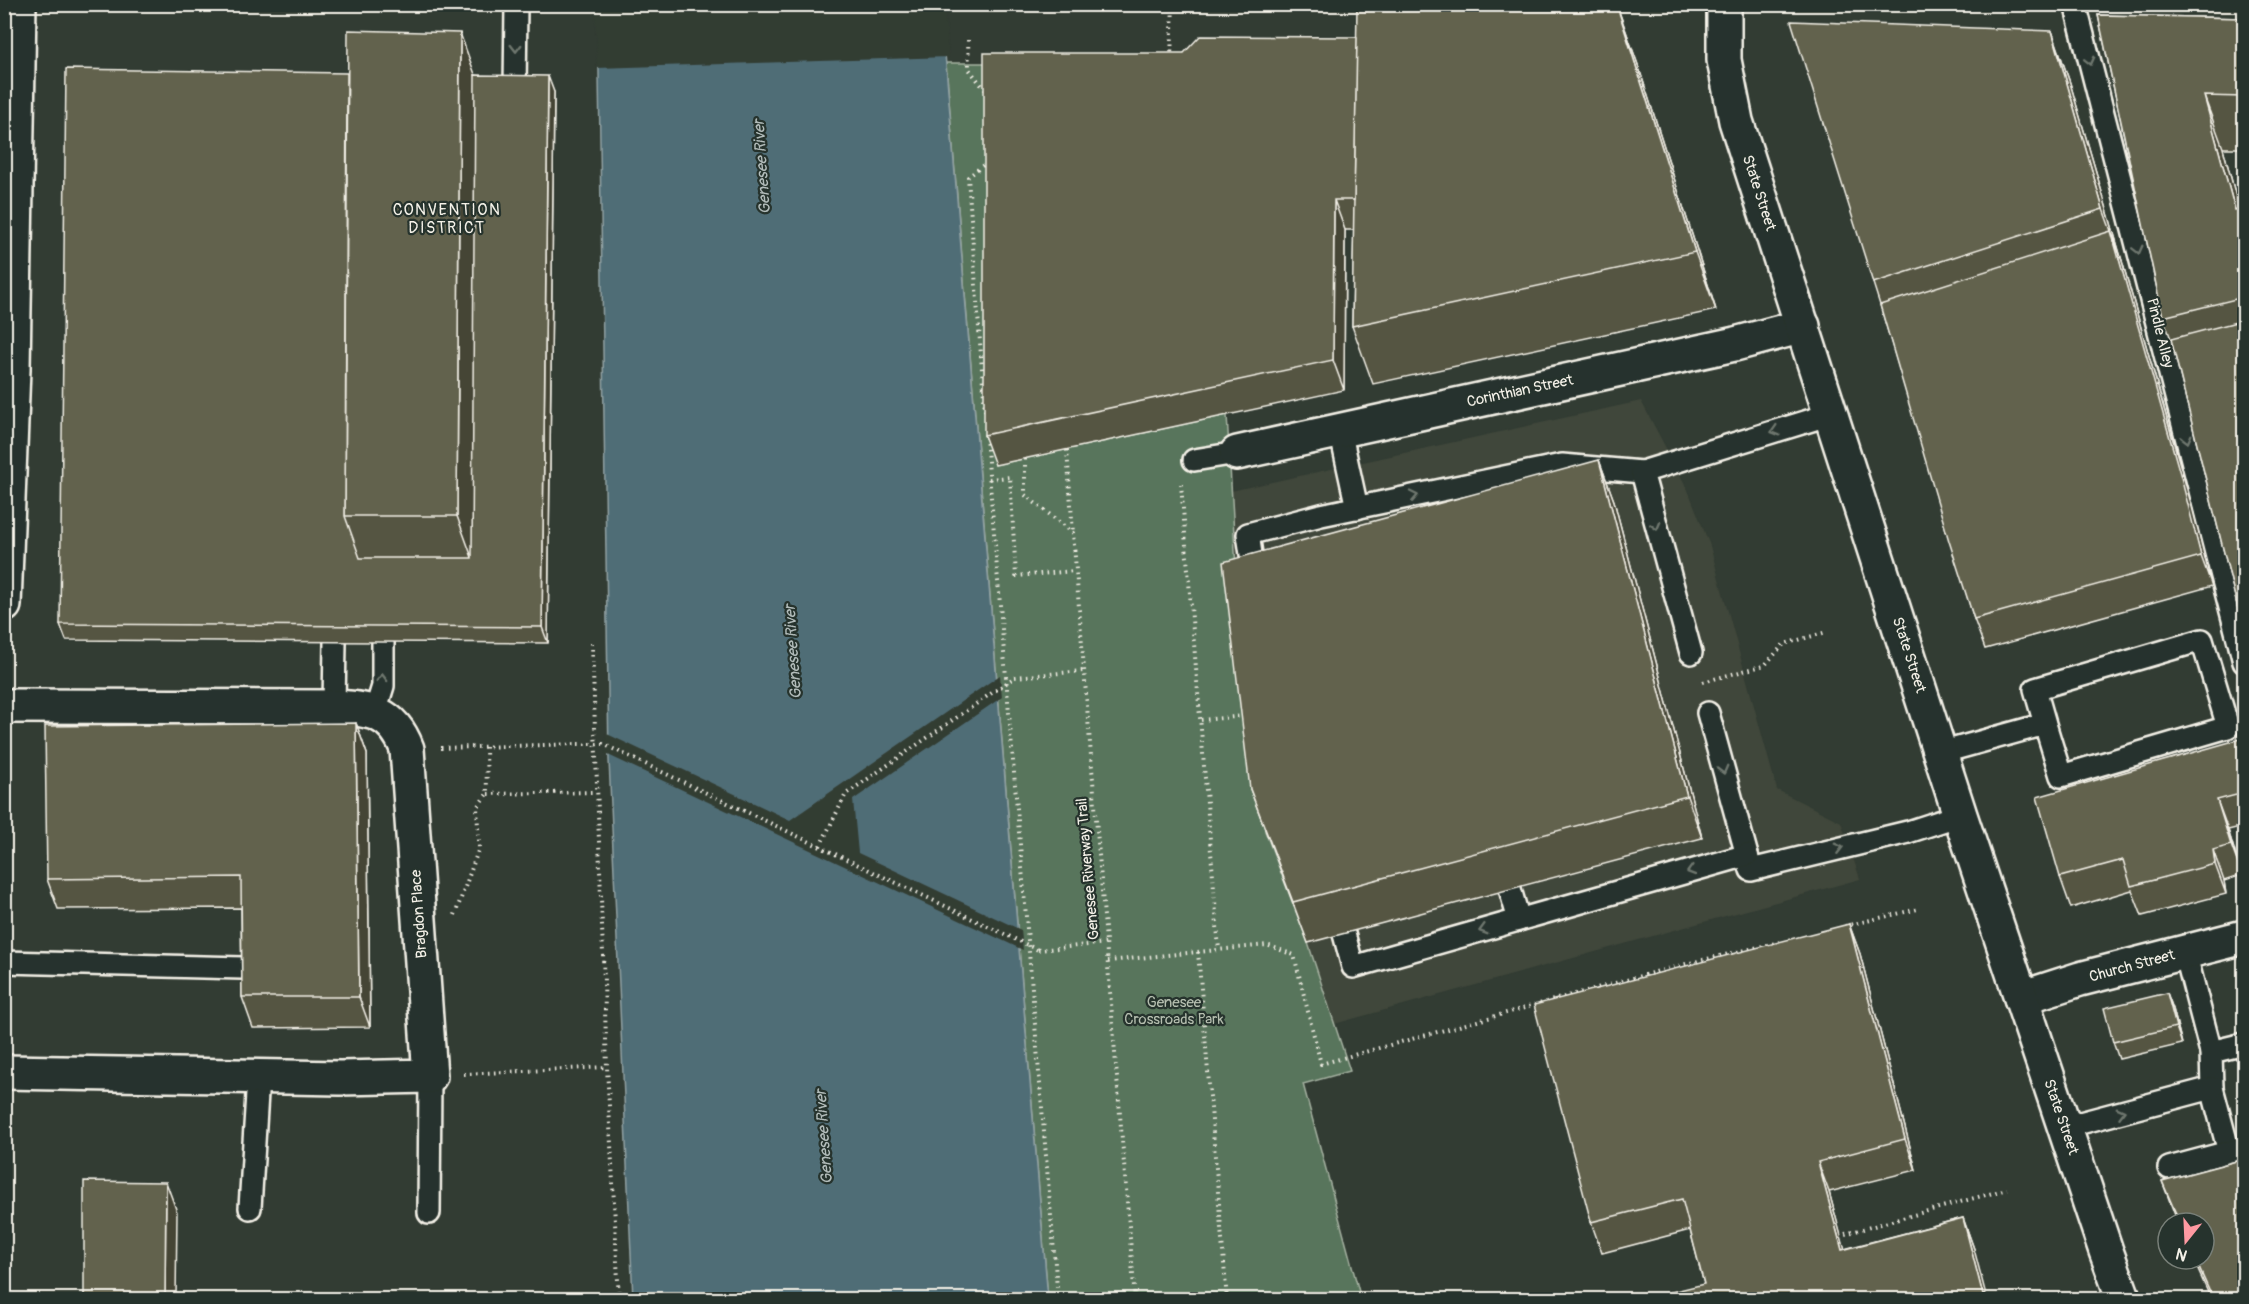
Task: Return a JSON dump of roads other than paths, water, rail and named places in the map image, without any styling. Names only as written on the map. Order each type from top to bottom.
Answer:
[{"type":"street","points":[[4,604],[19,4]]},
{"type":"street","name":"State Street","points":[[1724,4],[1724,60],[1733,110],[2020,998],[2124,1299]]},
{"type":"street","name":"Corinthian Street","points":[[1237,453],[1735,344],[1803,326]]},
{"type":"street","points":[[4,706],[333,707],[375,712]]},
{"type":"street","name":"Bragdon Place","points":[[375,712],[397,728],[407,749],[441,1075]]},
{"type":"street","name":"Church Street","points":[[2020,998],[2080,979],[2244,937]]},
{"type":"street","points":[[4,1072],[371,1078],[441,1075]]},
{"type":"lane","points":[[515,92],[516,4]]},
{"type":"lane","name":"Pindle Alley","points":[[2075,4],[2244,662]]},
{"type":"lane","points":[[1258,598],[1248,534],[1324,526],[1357,508],[1562,465],[1642,472],[1831,414]]},
{"type":"lane","points":[[1340,430],[1357,508]]},
{"type":"lane","points":[[1194,460],[1237,453]]},
{"type":"lane","points":[[1642,472],[1691,653]]},
{"type":"lane","points":[[2202,639],[2228,727],[2061,776],[2045,724],[2035,689],[2202,639]]},
{"type":"lane","points":[[333,707],[335,642]]},
{"type":"lane","points":[[375,712],[383,686],[383,642]]},
{"type":"lane","points":[[1708,713],[1751,870],[1908,832],[1960,815]]},
{"type":"lane","points":[[1940,753],[2045,724]]},
{"type":"lane","points":[[1344,934],[1353,967],[1747,855]]},
{"type":"lane","points":[[1510,889],[1519,920]]},
{"type":"lane","points":[[2169,1168],[2237,1150],[2212,1088],[2211,1052],[2185,952]]},
{"type":"lane","points":[[4,962],[243,968]]},
{"type":"lane","points":[[2211,1052],[2244,1044]]},
{"type":"lane","points":[[429,1213],[441,1075]]},
{"type":"lane","points":[[250,1208],[258,1077]]},
{"type":"lane","points":[[2065,1127],[2212,1088]]},
{"type":"water","name":"Genesee River","points":[[598,5],[941,5],[1048,1299],[633,1299],[609,760]]},
{"type":"district","name":"CONVENTION DISTRICT","points":[[447,219]]},
{"type":"park label","name":"Genesee Crossroads Park","points":[[1174,1010]]}]
